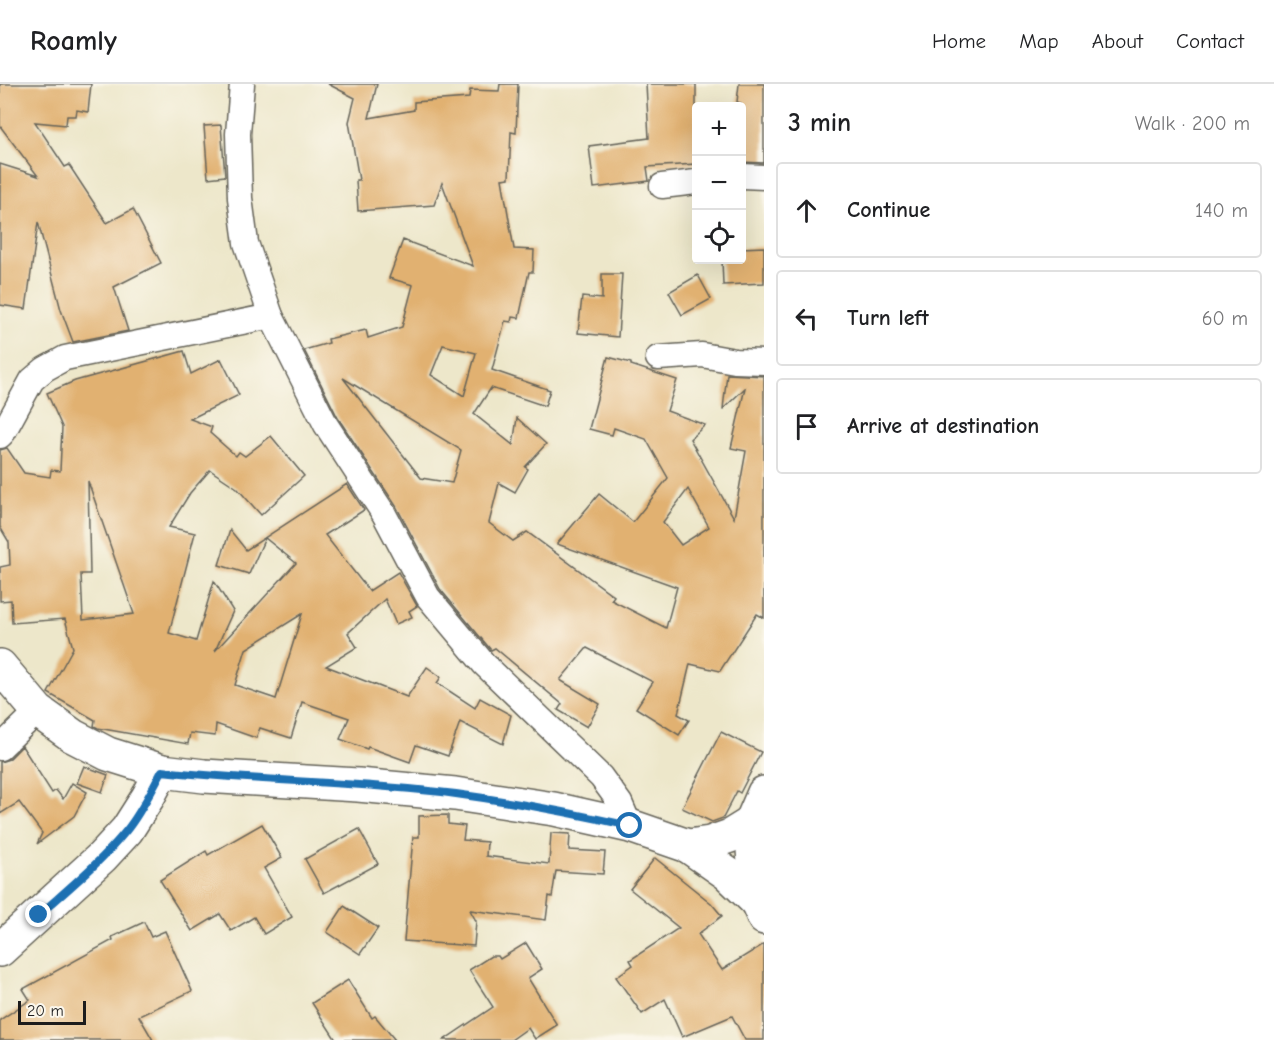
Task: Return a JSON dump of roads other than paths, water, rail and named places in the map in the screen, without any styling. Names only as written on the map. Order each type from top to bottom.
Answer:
[{"type":"street","points":[[242,84],[238,134],[240,198],[246,243],[271,316],[326,425],[384,514],[428,597],[484,664],[601,777],[620,803],[630,826]]},
{"type":"street","points":[[746,176],[764,177]]},
{"type":"street","points":[[662,186],[692,182]]},
{"type":"street","points":[[0,436],[32,380],[45,369],[65,358],[271,316]]},
{"type":"street","points":[[658,358],[702,355],[735,361],[764,362]]},
{"type":"street","points":[[0,666],[38,711],[73,736],[108,754],[162,771],[455,794],[554,809],[630,826],[688,846],[728,874],[762,911]]},
{"type":"street","points":[[0,748],[38,711]]},
{"type":"street","points":[[0,950],[102,857],[127,830],[162,771]]},
{"type":"street","points":[[688,846],[730,837],[750,823],[764,793]]},
{"type":"street","points":[[750,823],[762,911]]}]
